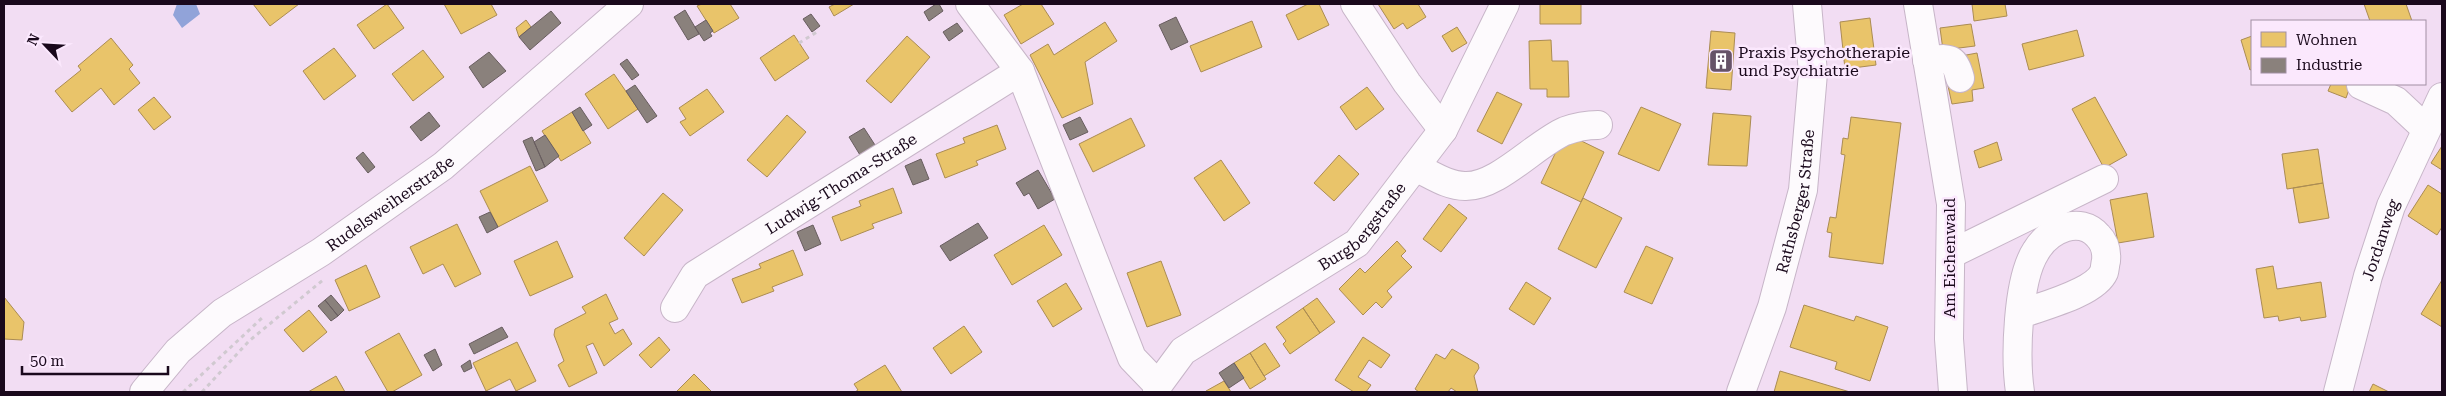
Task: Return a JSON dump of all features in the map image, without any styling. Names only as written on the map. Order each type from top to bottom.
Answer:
[{"type":"street","name":"Rudelsweiherstraße","points":[[144,392],[178,351],[222,313],[321,252],[443,166],[629,4]]},
{"type":"street","points":[[970,4],[1020,71],[1132,358],[1157,389]]},
{"type":"street","points":[[1356,4],[1407,84],[1443,130]]},
{"type":"street","name":"Burgbergstraße","points":[[1157,389],[1183,351],[1357,244],[1443,130],[1505,4]]},
{"type":"street","name":"Rathsberger Straße","points":[[1741,392],[1772,307],[1803,190],[1813,73],[1807,4]]},
{"type":"street","name":"Am Eichenwald","points":[[1918,4],[1951,204],[1949,339],[1953,392]]},
{"type":"street","points":[[1927,58],[1950,59],[1956,63],[1960,78]]},
{"type":"street","name":"Ludwig-Thoma-Straße","points":[[675,308],[695,274],[1020,71]]},
{"type":"street","points":[[2361,85],[2396,101],[2426,129]]},
{"type":"street","name":"Jordanweg","points":[[2338,392],[2371,267],[2391,206],[2442,97]]},
{"type":"street","points":[[1415,167],[1450,184],[1465,186],[1482,184],[1564,132],[1583,126],[1598,125]]},
{"type":"street","points":[[1951,254],[2104,179]]},
{"type":"street","points":[[2020,392],[2017,354],[2021,314]]},
{"type":"path","points":[[799,42],[818,32]]},
{"type":"path","points":[[202,392],[249,341],[306,296],[328,274]]},
{"type":"water","points":[[177,4],[196,4],[200,14],[182,28],[173,15]]},
{"type":"building: Wohnen","points":[[253,4],[299,4],[270,26]]},
{"type":"building: Wohnen","points":[[387,4],[404,28],[374,49],[357,25]]},
{"type":"building: Wohnen","points":[[444,4],[491,4],[497,15],[461,34]]},
{"type":"building: Wohnen","points":[[702,4],[730,4],[739,18],[714,33],[697,6]]},
{"type":"building: Wohnen","points":[[835,4],[854,4],[834,16],[829,7]]},
{"type":"building: Wohnen","points":[[1023,4],[1041,4],[1054,24],[1021,44],[1004,15]]},
{"type":"building: Wohnen","points":[[1308,4],[1319,4],[1329,25],[1298,40],[1286,15]]},
{"type":"building: Wohnen","points":[[1378,4],[1418,4],[1426,17],[1407,29],[1403,23],[1394,29]]},
{"type":"building: Wohnen","points":[[1540,4],[1581,4],[1581,24],[1540,24]]},
{"type":"building: Wohnen","points":[[1972,4],[2005,4],[2007,16],[1974,21]]},
{"type":"building: Wohnen","points":[[2364,4],[2406,4],[2412,20],[2370,20]]},
{"type":"building: Wohnen","points":[[1870,18],[1876,65],[1845,69],[1840,22]]},
{"type":"building: Wohnen","points":[[526,20],[531,27],[519,37],[516,28]]},
{"type":"building: Wohnen","points":[[1252,21],[1262,47],[1201,72],[1190,46]]},
{"type":"building: Wohnen","points":[[1105,22],[1117,41],[1085,62],[1093,104],[1062,118],[1030,55],[1048,44],[1054,55]]},
{"type":"building: Wohnen","points":[[1971,24],[1975,46],[1943,50],[1940,28]]},
{"type":"building: Wohnen","points":[[1457,27],[1467,43],[1452,52],[1442,36]]},
{"type":"building: Wohnen","points":[[2077,30],[2084,56],[2029,70],[2022,44]]},
{"type":"building: Wohnen","name":"Praxis Psychotherapie und Psychiatrie","points":[[1711,31],[1735,33],[1731,90],[1706,88]]},
{"type":"building: Wohnen","points":[[794,35],[809,58],[775,81],[760,58]]},
{"type":"building: Wohnen","points":[[907,36],[930,57],[891,103],[866,81]]},
{"type":"building: Wohnen","points":[[2251,36],[2250,70],[2241,40]]},
{"type":"building: Wohnen","points":[[111,38],[133,65],[129,69],[140,83],[114,105],[101,88],[72,112],[55,91],[81,70],[78,66]]},
{"type":"building: Wohnen","points":[[1551,40],[1552,61],[1568,61],[1569,97],[1547,97],[1547,89],[1530,89],[1529,41]]},
{"type":"building: Wohnen","points":[[334,48],[356,76],[324,100],[303,71]]},
{"type":"building: Wohnen","points":[[423,50],[444,77],[413,101],[392,74]]},
{"type":"building: Wohnen","points":[[1977,53],[1984,88],[1972,90],[1973,101],[1952,104],[1948,86],[1966,83],[1961,56]]},
{"type":"building: Wohnen","points":[[614,74],[638,109],[608,129],[585,94]]},
{"type":"building: Wohnen","points":[[2331,85],[2351,85],[2346,98],[2328,91]]},
{"type":"building: Wohnen","points":[[1367,87],[1384,109],[1356,130],[1340,107]]},
{"type":"building: Wohnen","points":[[707,89],[724,112],[690,136],[680,122],[686,119],[679,108]]},
{"type":"building: Wohnen","points":[[1497,92],[1522,104],[1502,144],[1477,131]]},
{"type":"building: Wohnen","points":[[154,97],[171,117],[154,130],[138,110]]},
{"type":"building: Wohnen","points":[[2095,97],[2127,155],[2104,168],[2072,109]]},
{"type":"building: Wohnen","points":[[1641,107],[1681,124],[1659,171],[1618,154]]},
{"type":"building: Wohnen","points":[[572,112],[591,143],[561,161],[542,131]]},
{"type":"building: Wohnen","points":[[1713,113],[1751,116],[1747,166],[1708,165]]},
{"type":"building: Wohnen","points":[[787,115],[806,132],[767,177],[747,160]]},
{"type":"building: Wohnen","points":[[1851,117],[1901,123],[1883,264],[1829,257],[1832,233],[1827,232],[1830,217],[1836,218],[1845,155],[1841,154],[1843,138],[1848,139]]},
{"type":"building: Wohnen","points":[[1131,118],[1145,146],[1093,172],[1079,144]]},
{"type":"building: Wohnen","points":[[997,125],[1006,149],[976,161],[978,165],[945,178],[936,154],[965,143],[963,138]]},
{"type":"building: Wohnen","points":[[1565,133],[1604,152],[1581,202],[1541,183]]},
{"type":"building: Wohnen","points":[[1997,142],[2002,160],[1979,168],[1974,151]]},
{"type":"building: Wohnen","points":[[2442,146],[2442,170],[2431,163]]},
{"type":"building: Wohnen","points":[[2318,149],[2323,183],[2287,189],[2282,154]]},
{"type":"building: Wohnen","points":[[1339,155],[1359,174],[1334,201],[1314,183]]},
{"type":"building: Wohnen","points":[[1221,160],[1250,203],[1224,221],[1194,178]]},
{"type":"building: Wohnen","points":[[530,166],[548,201],[498,227],[480,191]]},
{"type":"building: Wohnen","points":[[2323,183],[2329,218],[2299,223],[2293,188]]},
{"type":"building: Wohnen","points":[[2428,185],[2442,194],[2442,227],[2437,235],[2408,216]]},
{"type":"building: Wohnen","points":[[893,188],[902,213],[872,224],[874,228],[841,241],[832,217],[861,206],[859,201]]},
{"type":"building: Wohnen","points":[[663,193],[683,210],[644,256],[624,238]]},
{"type":"building: Wohnen","points":[[2147,193],[2154,237],[2118,243],[2110,200]]},
{"type":"building: Wohnen","points":[[1583,198],[1622,218],[1596,268],[1558,249]]},
{"type":"building: Wohnen","points":[[1449,204],[1467,218],[1441,252],[1423,239]]},
{"type":"building: Wohnen","points":[[457,224],[481,274],[455,287],[443,264],[423,274],[410,247]]},
{"type":"building: Wohnen","points":[[1044,225],[1062,255],[1012,285],[994,255]]},
{"type":"building: Wohnen","points":[[557,241],[573,277],[530,296],[514,261]]},
{"type":"building: Wohnen","points":[[1397,241],[1406,251],[1401,256],[1412,267],[1387,291],[1392,297],[1382,308],[1376,302],[1363,315],[1339,289],[1360,268],[1365,273]]},
{"type":"building: Wohnen","points":[[1646,246],[1673,258],[1652,304],[1624,292]]},
{"type":"building: Wohnen","points":[[793,250],[803,275],[772,287],[774,291],[742,303],[732,279],[761,268],[759,264]]},
{"type":"building: Wohnen","points":[[1161,261],[1181,315],[1147,327],[1127,273]]},
{"type":"building: Wohnen","points":[[366,265],[380,297],[349,311],[335,280]]},
{"type":"building: Wohnen","points":[[2273,266],[2277,289],[2321,282],[2326,317],[2301,321],[2300,317],[2279,321],[2278,316],[2264,318],[2256,269]]},
{"type":"building: Wohnen","points":[[2442,280],[2442,327],[2421,314]]},
{"type":"building: Wohnen","points":[[1526,282],[1551,298],[1534,325],[1509,309]]},
{"type":"building: Wohnen","points":[[1066,283],[1082,309],[1053,327],[1037,301]]},
{"type":"building: Wohnen","points":[[606,294],[618,319],[609,323],[615,334],[623,329],[632,344],[604,366],[593,343],[586,346],[597,373],[569,387],[558,365],[564,361],[554,335],[555,329],[586,313],[582,307]]},
{"type":"building: Wohnen","points":[[4,297],[24,322],[22,340],[4,339]]},
{"type":"building: Wohnen","points":[[1317,298],[1335,322],[1320,333],[1303,308]]},
{"type":"building: Wohnen","points":[[1804,305],[1854,321],[1856,316],[1888,327],[1870,381],[1835,369],[1837,362],[1790,347]]},
{"type":"building: Wohnen","points":[[1303,308],[1320,333],[1290,354],[1283,344],[1286,341],[1276,327]]},
{"type":"building: Wohnen","points":[[309,310],[327,332],[303,352],[284,330]]},
{"type":"building: Wohnen","points":[[964,326],[982,352],[951,374],[933,348]]},
{"type":"building: Wohnen","points":[[399,333],[422,375],[392,392],[388,392],[365,352]]},
{"type":"building: Wohnen","points":[[659,337],[670,350],[651,368],[639,355]]},
{"type":"building: Wohnen","points":[[1363,337],[1390,355],[1381,368],[1369,360],[1358,377],[1371,385],[1366,392],[1354,392],[1335,380]]},
{"type":"building: Wohnen","points":[[517,342],[536,381],[516,391],[510,379],[486,391],[473,363]]},
{"type":"building: Wohnen","points":[[1265,343],[1280,366],[1264,376],[1250,353]]},
{"type":"building: Wohnen","points":[[1452,349],[1478,364],[1479,368],[1474,376],[1478,392],[1457,392],[1451,388],[1448,392],[1419,392],[1415,389],[1436,354],[1445,359]]},
{"type":"building: Wohnen","points":[[1250,353],[1266,379],[1250,389],[1234,363]]},
{"type":"building: Wohnen","points":[[885,365],[902,392],[855,392],[858,390],[854,384]]},
{"type":"building: Wohnen","points":[[1780,371],[1850,392],[1774,392]]},
{"type":"building: Wohnen","points":[[694,374],[712,392],[676,392]]},
{"type":"building: Wohnen","points":[[336,376],[345,392],[308,392]]},
{"type":"building: Wohnen","points":[[1224,381],[1231,392],[1206,391]]},
{"type":"building: Wohnen","points":[[2373,384],[2389,392],[2369,392]]},
{"type":"building: Industrie","points":[[939,4],[943,11],[929,21],[924,12]]},
{"type":"building: Industrie","points":[[685,10],[699,34],[688,40],[674,17]]},
{"type":"building: Industrie","points":[[551,11],[561,23],[530,50],[519,37]]},
{"type":"building: Industrie","points":[[811,14],[820,26],[812,32],[803,19]]},
{"type":"building: Industrie","points":[[1176,17],[1188,42],[1171,50],[1159,25]]},
{"type":"building: Industrie","points":[[706,20],[713,31],[710,33],[712,36],[704,41],[695,27]]},
{"type":"building: Industrie","points":[[957,23],[963,31],[949,41],[943,32]]},
{"type":"building: Industrie","points":[[489,52],[506,71],[483,88],[469,67]]},
{"type":"building: Industrie","points":[[627,59],[639,75],[632,80],[620,64]]},
{"type":"building: Industrie","points":[[635,85],[657,116],[647,123],[626,91]]},
{"type":"building: Industrie","points":[[580,107],[592,125],[583,131],[572,112]]},
{"type":"building: Industrie","points":[[429,112],[440,126],[421,141],[410,127]]},
{"type":"building: Industrie","points":[[1080,117],[1088,132],[1070,140],[1063,125]]},
{"type":"building: Industrie","points":[[864,128],[875,145],[860,155],[849,137]]},
{"type":"building: Industrie","points":[[545,135],[559,156],[545,167],[534,142]]},
{"type":"building: Industrie","points":[[532,137],[545,167],[536,171],[523,141]]},
{"type":"building: Industrie","points":[[363,152],[375,167],[368,173],[356,158]]},
{"type":"building: Industrie","points":[[921,159],[929,179],[913,185],[905,166]]},
{"type":"building: Industrie","points":[[1038,170],[1055,199],[1038,209],[1029,193],[1024,196],[1016,183]]},
{"type":"building: Industrie","points":[[490,212],[498,227],[487,233],[479,217]]},
{"type":"building: Industrie","points":[[978,223],[988,238],[950,261],[940,246]]},
{"type":"building: Industrie","points":[[813,225],[821,244],[805,251],[797,232]]},
{"type":"building: Industrie","points":[[331,295],[344,310],[338,316],[325,300]]},
{"type":"building: Industrie","points":[[325,300],[338,316],[331,321],[318,306]]},
{"type":"building: Industrie","points":[[502,327],[508,337],[474,354],[469,344]]},
{"type":"building: Industrie","points":[[435,349],[442,365],[433,371],[424,355]]},
{"type":"building: Industrie","points":[[470,360],[472,368],[464,372],[461,366]]},
{"type":"building: Industrie","points":[[1234,363],[1244,378],[1229,388],[1219,373]]},
{"type":"place","name":"Praxis Psychotherapie und Psychiatrie","points":[[1721,61]]}]
